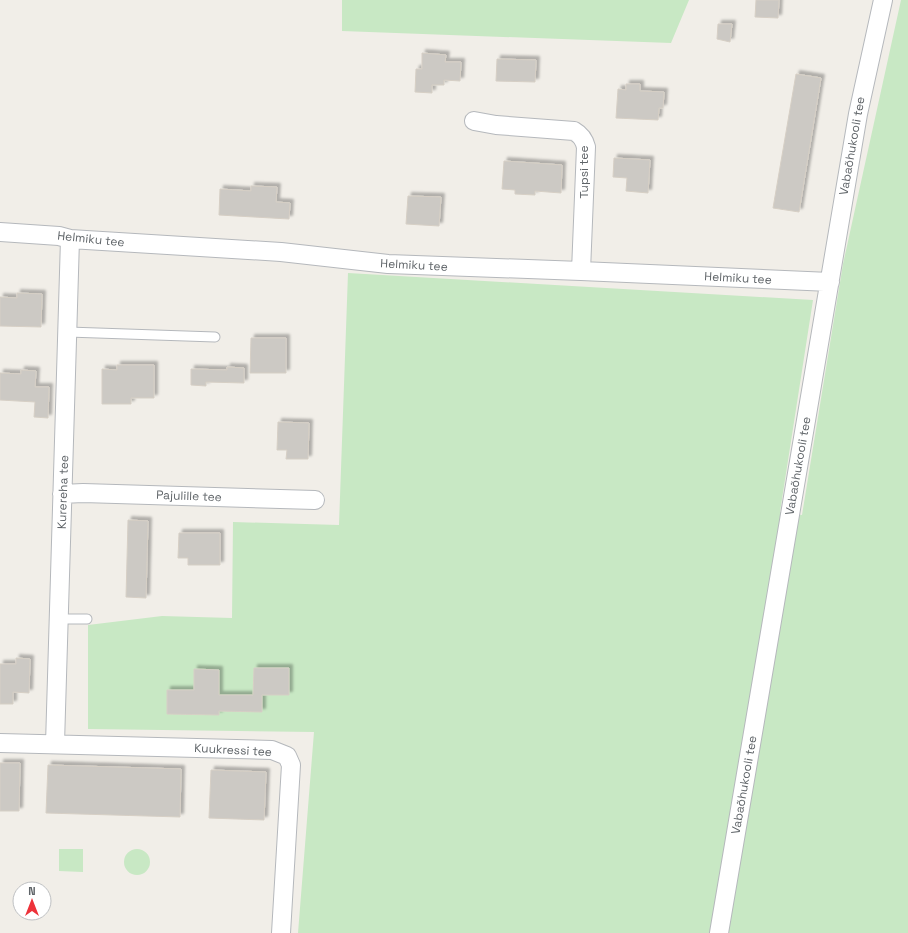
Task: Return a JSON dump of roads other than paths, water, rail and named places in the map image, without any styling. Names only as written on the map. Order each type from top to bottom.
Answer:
[{"type":"street","name":"Vabaõhukooli tee","points":[[719,933],[858,114],[884,0]]},
{"type":"street","name":"Tupsi tee","points":[[474,121],[496,125],[574,131],[584,140],[586,147],[581,271]]},
{"type":"street","name":"Helmiku tee","points":[[0,232],[59,236],[70,239],[281,252],[388,264],[830,282]]},
{"type":"street","name":"Kurereha tee","points":[[55,744],[70,239]]},
{"type":"street","name":"Pajulille tee","points":[[62,494],[90,493],[315,500]]},
{"type":"street","name":"Kuukressi tee","points":[[0,743],[272,750],[287,756],[291,766],[281,933]]},
{"type":"lane","points":[[68,332],[216,337]]},
{"type":"lane","points":[[59,619],[88,619]]}]
